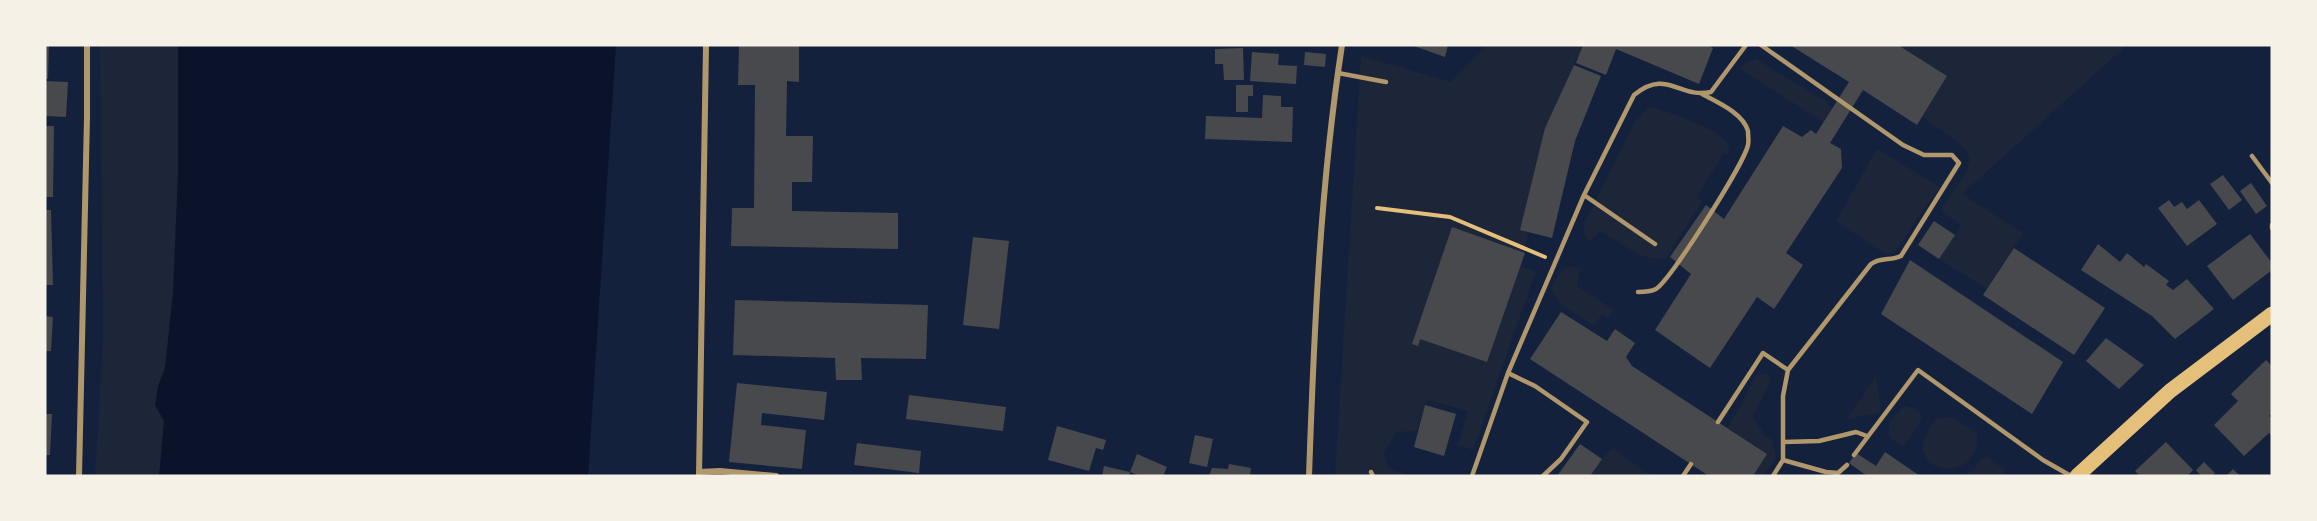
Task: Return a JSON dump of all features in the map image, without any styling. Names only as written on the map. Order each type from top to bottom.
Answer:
[{"type":"main road","points":[[2077,476],[2170,391],[2272,314]]},
{"type":"street","points":[[79,476],[86,201],[87,45]]},
{"type":"street","points":[[706,45],[699,474],[776,476]]},
{"type":"street","points":[[1310,476],[1319,244],[1332,111],[1342,45]]},
{"type":"lane","points":[[1702,94],[1711,92],[1718,85],[1746,45]]},
{"type":"lane","points":[[1761,45],[1903,145],[1924,155],[1953,155],[1959,163],[1901,256],[1896,259],[1880,258],[1871,264],[1788,370],[1781,425],[1784,442],[1783,460],[1773,476]]},
{"type":"lane","points":[[1338,73],[1386,82]]},
{"type":"lane","points":[[1472,476],[1509,374],[1584,195],[1634,95],[1645,86],[1658,82],[1702,94],[1727,108],[1748,130],[1748,145],[1735,174],[1671,273],[1657,288],[1638,292]]},
{"type":"lane","points":[[2252,156],[2272,183]]},
{"type":"lane","points":[[1584,195],[1655,244]]},
{"type":"lane","points":[[1718,422],[1763,353],[1788,370]]},
{"type":"lane","points":[[1854,454],[1918,370],[2043,460],[2071,476]]},
{"type":"lane","points":[[1509,374],[1535,386],[1587,422],[1561,459],[1543,476]]},
{"type":"lane","points":[[1784,442],[1819,441],[1856,432],[1868,436]]},
{"type":"lane","points":[[1783,460],[1838,473],[1847,465]]},
{"type":"lane","points":[[1683,476],[1691,464]]},
{"type":"path","points":[[1377,208],[1450,218],[1556,262]]},
{"type":"shaded area","points":[[100,45],[374,45],[339,476],[95,476],[103,339]]},
{"type":"shaded area","points":[[178,45],[616,45],[588,476],[159,476],[164,421],[155,405],[158,386],[165,368],[173,292],[178,173]]},
{"type":"shaded area","points":[[1488,45],[1583,45],[1545,128],[1525,253],[1519,266],[1536,271],[1473,450],[1458,445],[1468,411],[1427,400],[1417,431],[1397,432],[1384,452],[1388,467],[1409,476],[1335,476],[1361,56],[1451,82]]},
{"type":"shaded area","points":[[1898,45],[2127,45],[1962,194],[2023,233],[1987,289],[1939,259],[1961,225],[1940,210],[1963,176],[1969,157],[1965,149],[1956,141],[1922,117],[1947,76]]},
{"type":"shaded area","points":[[1756,59],[1828,103],[1833,109],[1825,123],[1740,69],[1748,61]]},
{"type":"shaded area","points":[[1649,107],[1709,129],[1725,140],[1729,148],[1729,155],[1724,153],[1697,196],[1702,202],[1665,260],[1641,256],[1600,231],[1590,242],[1584,234],[1584,224],[1636,119]]},
{"type":"shaded area","points":[[1877,149],[1940,187],[1894,253],[1884,253],[1836,221]]},
{"type":"shaded area","points":[[1569,266],[1580,269],[1577,286],[1614,310],[1608,318],[1602,314],[1594,326],[1562,305],[1552,293],[1551,288],[1559,273]]},
{"type":"shaded area","points":[[1767,374],[1771,381],[1753,416],[1766,438],[1771,437],[1776,457],[1764,476],[1753,476],[1767,454],[1728,428],[1757,375]]},
{"type":"shaded area","points":[[1876,376],[1881,410],[1878,413],[1847,419]]},
{"type":"shaded area","points":[[1904,406],[1916,410],[1922,419],[1905,445],[1897,443],[1889,436],[1892,420]]},
{"type":"shaded area","points":[[1953,417],[1977,434],[1975,452],[1966,463],[1954,468],[1940,467],[1929,462],[1923,451],[1925,437],[1937,419]]},
{"type":"shaded area","points":[[1580,444],[1602,459],[1613,448],[1651,476],[1557,476]]},
{"type":"shaded area","points":[[1988,457],[2005,470],[2001,476],[1964,476],[1974,469],[1982,458]]},
{"type":"building","points":[[45,45],[49,45],[48,79],[45,78]]},
{"type":"building","points":[[739,45],[799,46],[799,82],[787,81],[786,136],[813,136],[812,182],[792,182],[792,211],[898,213],[898,249],[731,246],[732,208],[754,208],[755,85],[738,85]]},
{"type":"building","points":[[1411,45],[1448,45],[1445,57]]},
{"type":"building","points":[[1583,45],[1707,45],[1713,48],[1699,84],[1616,49],[1606,75],[1576,63]]},
{"type":"building","points":[[1790,45],[1898,45],[1947,76],[1917,125],[1863,90],[1830,143],[1841,149],[1842,168],[1786,253],[1803,265],[1774,309],[1757,297],[1710,368],[1655,330],[1691,274],[1670,257],[1706,205],[1724,219],[1783,126],[1802,137],[1811,130],[1816,134],[1849,82]]},
{"type":"building","points":[[1243,48],[1244,80],[1224,80],[1223,64],[1215,64],[1215,49]]},
{"type":"building","points":[[1252,52],[1279,54],[1278,65],[1297,66],[1296,84],[1250,81]]},
{"type":"building","points":[[1305,52],[1326,54],[1325,67],[1304,65]]},
{"type":"building","points":[[1574,65],[1601,76],[1575,141],[1552,238],[1520,230],[1545,128]]},
{"type":"building","points":[[45,81],[68,82],[66,117],[45,116]]},
{"type":"building","points":[[1236,85],[1253,85],[1253,96],[1248,96],[1248,112],[1236,112]]},
{"type":"building","points":[[1263,95],[1281,96],[1281,107],[1293,107],[1292,142],[1205,139],[1206,116],[1262,118]]},
{"type":"building","points":[[45,126],[54,126],[53,197],[45,197]]},
{"type":"building","points":[[2223,175],[2242,200],[2229,210],[2210,184]]},
{"type":"building","points":[[2251,183],[2267,206],[2256,214],[2240,191]]},
{"type":"building","points":[[2169,200],[2174,207],[2182,202],[2187,209],[2199,200],[2217,224],[2187,246],[2158,208]]},
{"type":"building","points":[[45,210],[51,210],[53,285],[45,285]]},
{"type":"building","points":[[1934,221],[1955,235],[1939,259],[1918,245]]},
{"type":"building","points":[[1452,227],[1525,253],[1487,362],[1420,339],[1418,346],[1412,344]]},
{"type":"building","points":[[2250,234],[2272,263],[2272,270],[2233,300],[2207,266]]},
{"type":"building","points":[[973,237],[1009,241],[999,329],[963,325]]},
{"type":"building","points":[[2098,244],[2120,262],[2127,253],[2144,267],[2146,264],[2169,281],[2166,285],[2173,290],[2187,279],[2214,309],[2175,339],[2152,316],[2081,270]]},
{"type":"building","points":[[2014,248],[2105,308],[2074,355],[1983,295]]},
{"type":"building","points":[[1910,260],[2063,362],[2032,414],[1881,314]]},
{"type":"building","points":[[735,300],[928,305],[926,359],[861,358],[862,380],[836,380],[835,358],[733,355]]},
{"type":"building","points":[[1561,312],[1607,341],[1615,329],[1635,343],[1626,357],[1632,366],[1767,454],[1753,476],[1709,476],[1530,359]]},
{"type":"building","points":[[45,316],[53,317],[51,351],[45,351]]},
{"type":"building","points":[[2106,338],[2144,365],[2119,389],[2086,361]]},
{"type":"building","points":[[2266,360],[2272,366],[2272,413],[2269,416],[2272,418],[2272,436],[2269,433],[2244,456],[2214,425],[2238,401],[2231,394]]},
{"type":"building","points":[[737,383],[827,392],[824,420],[762,413],[761,425],[806,430],[802,469],[729,462]]},
{"type":"building","points":[[909,395],[1006,407],[1003,431],[906,419]]},
{"type":"building","points":[[1425,405],[1456,414],[1444,456],[1414,447]]},
{"type":"building","points":[[45,414],[52,414],[50,455],[45,455]]},
{"type":"building","points":[[1057,426],[1106,440],[1103,450],[1096,448],[1089,471],[1048,460]]},
{"type":"building","points":[[1195,435],[1213,439],[1207,467],[1189,463]]},
{"type":"building","points":[[2166,442],[2193,470],[2187,476],[2140,476],[2135,471]]},
{"type":"building","points":[[857,443],[921,451],[919,473],[854,465]]},
{"type":"building","points":[[1580,444],[1602,459],[1590,476],[1557,476]]},
{"type":"building","points":[[1885,452],[1920,476],[1867,476],[1849,463],[1856,453],[1876,466]]},
{"type":"building","points":[[1137,454],[1167,467],[1163,476],[1140,476],[1130,472]]},
{"type":"building","points":[[2204,462],[2215,473],[2212,476],[2201,476],[2196,470]]},
{"type":"building","points":[[1229,464],[1251,468],[1250,476],[1209,476],[1212,468],[1228,469]]},
{"type":"building","points":[[1104,466],[1130,472],[1129,476],[1102,476]]},
{"type":"building","points":[[2233,469],[2240,476],[2226,476]]}]
